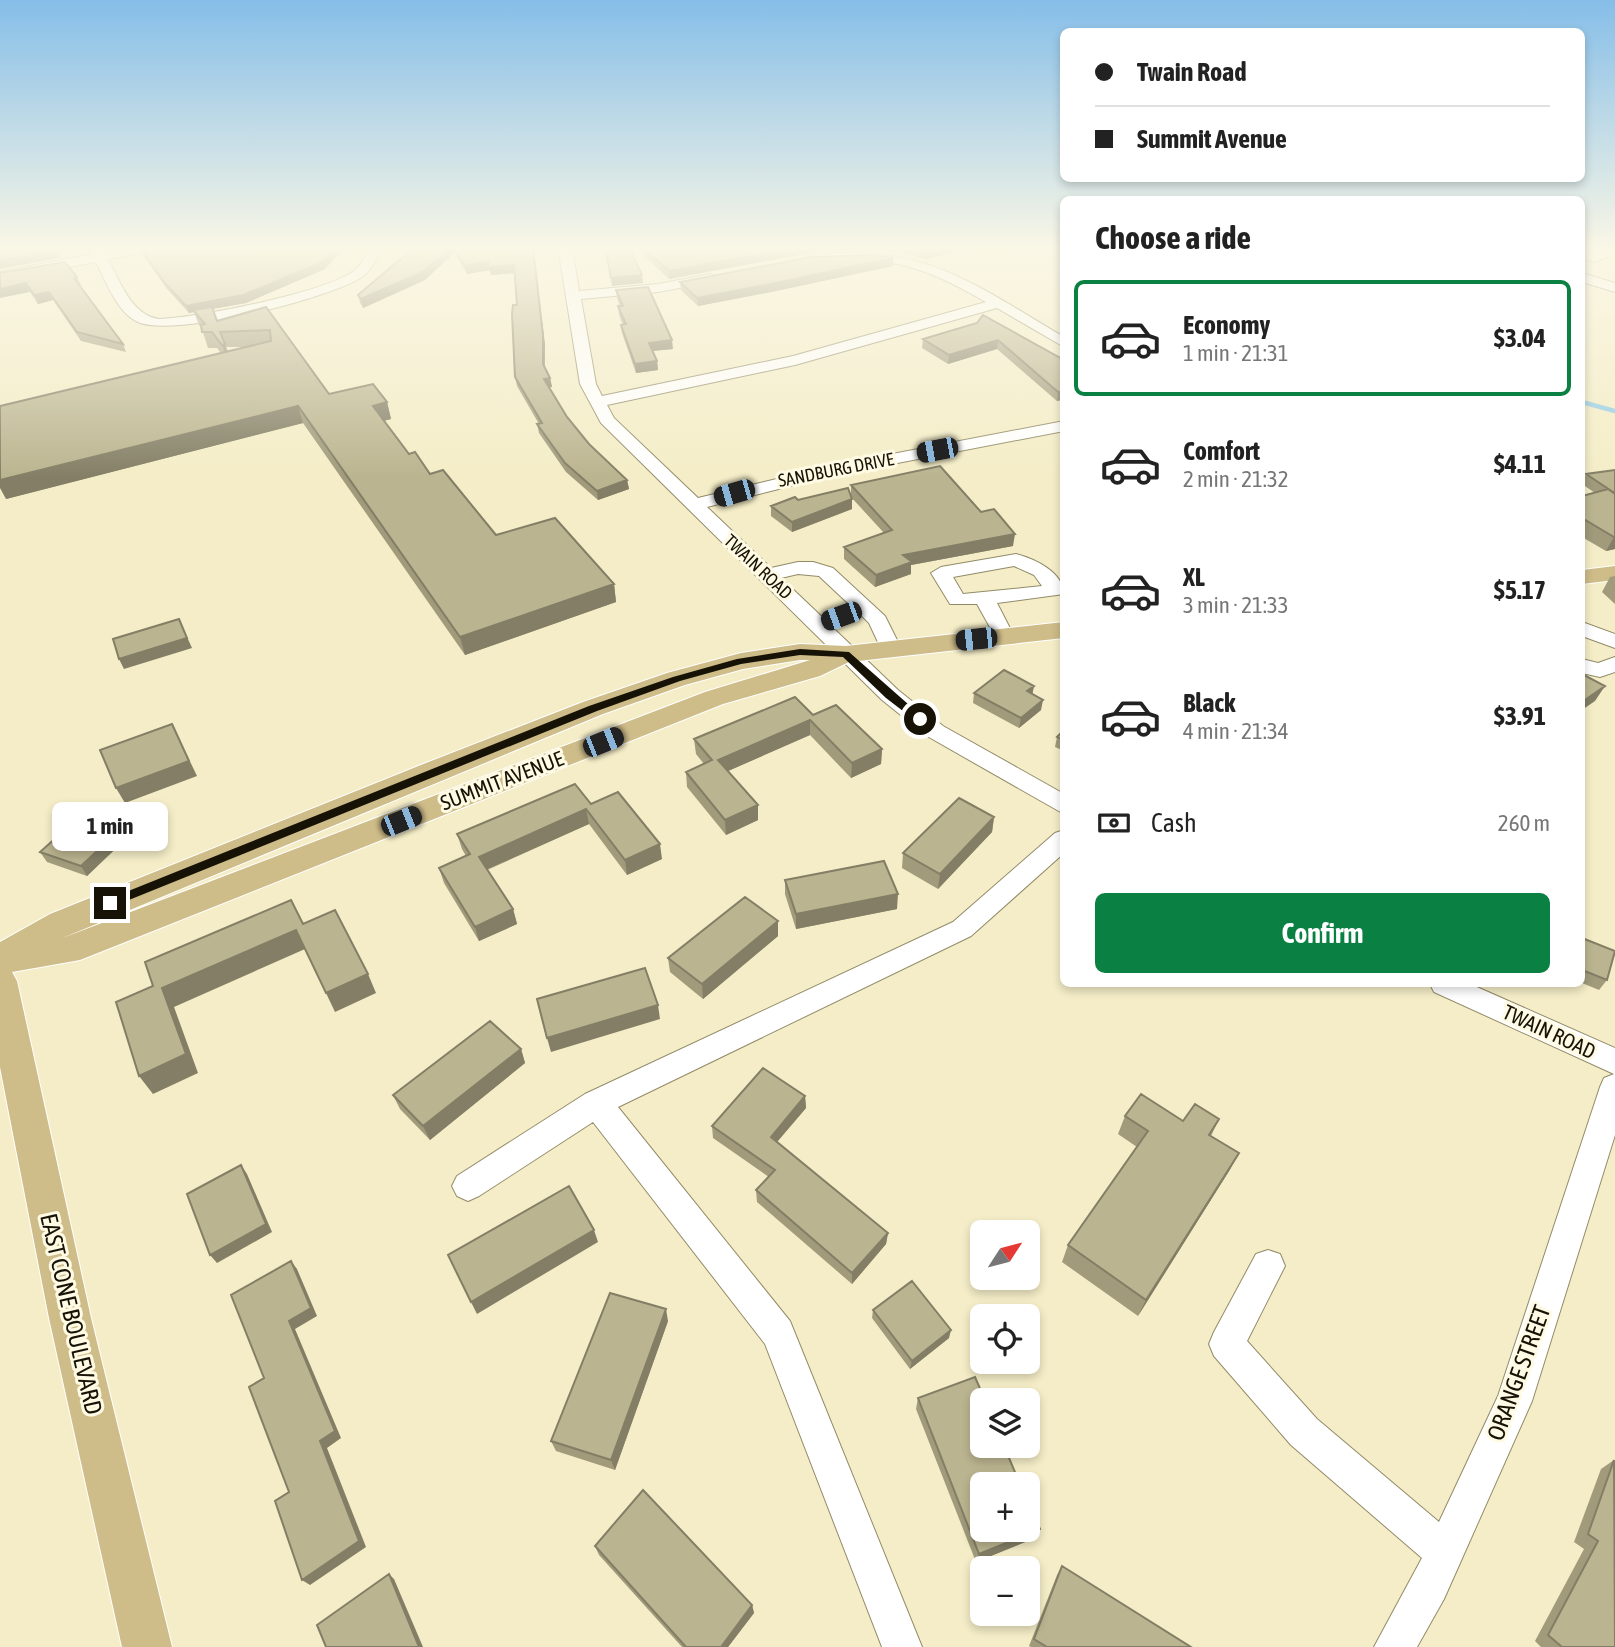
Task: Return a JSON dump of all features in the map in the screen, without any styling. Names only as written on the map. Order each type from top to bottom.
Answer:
[{"type":"main road","points":[[1585,576],[1615,573]]},
{"type":"main road","name":"SUMMIT AVENUE","points":[[0,959],[68,951],[714,698],[811,670],[846,654],[1060,630]]},
{"type":"main road","name":"EAST CONE BOULEVARD","points":[[0,981],[70,1318],[147,1647]]},
{"type":"street","name":"TWAIN ROAD","points":[[578,324],[588,384],[607,420],[692,505],[890,695],[935,731],[1060,803]]},
{"type":"street","points":[[597,402],[795,360],[925,324]]},
{"type":"street","points":[[1031,324],[1060,341]]},
{"type":"street","name":"SANDBURG DRIVE","points":[[692,505],[782,481],[1060,427]]},
{"type":"street","points":[[1016,560],[1041,571],[1056,592],[984,598],[957,600],[941,573],[1016,560]]},
{"type":"street","points":[[767,575],[798,568],[813,568],[825,572],[878,620],[890,648]]},
{"type":"street","points":[[984,598],[1004,636]]},
{"type":"street","points":[[818,624],[865,608]]},
{"type":"street","points":[[1585,667],[1600,670],[1615,664]]},
{"type":"street","points":[[468,1186],[596,1103],[962,929],[1060,843]]},
{"type":"street","name":"TWAIN ROAD","points":[[1451,987],[1615,1062]]},
{"type":"street","name":"ORANGE STREET","points":[[1394,1647],[1430,1585],[1514,1401],[1615,1087]]},
{"type":"street","points":[[596,1103],[778,1333],[902,1647]]},
{"type":"street","points":[[1268,1266],[1226,1344],[1304,1432],[1446,1552]]},
{"type":"building","points":[[71,324],[108,324],[123,344],[77,332]]},
{"type":"building","points":[[278,324],[329,394],[373,384],[387,402],[373,406],[409,454],[415,452],[430,474],[443,470],[496,535],[555,518],[614,584],[460,637],[298,406],[0,480],[0,406],[271,341],[270,330],[220,332],[225,344],[222,345],[212,332],[202,332],[201,325]]},
{"type":"building","points":[[512,324],[542,324],[543,364],[550,378],[544,379],[567,417],[589,444],[627,480],[597,491],[565,463],[537,424],[542,423],[515,377]]},
{"type":"building","points":[[665,324],[672,340],[649,343],[657,361],[635,364],[621,325]]},
{"type":"building","points":[[974,324],[999,324],[1060,358],[1060,392],[998,340],[949,355],[923,339]]},
{"type":"building","points":[[940,466],[981,512],[994,509],[1015,534],[903,555],[912,562],[876,575],[844,547],[892,530],[851,485]]},
{"type":"building","points":[[1615,470],[1615,492],[1586,474]]},
{"type":"building","points":[[848,488],[852,499],[792,522],[771,506],[795,497],[798,500]]},
{"type":"building","points":[[1608,489],[1615,494],[1615,537],[1585,520],[1585,495]]},
{"type":"building","points":[[179,619],[187,638],[119,659],[113,639]]},
{"type":"building","points":[[1004,670],[1034,686],[1027,691],[1043,700],[1021,718],[974,693]]},
{"type":"building","points":[[1585,676],[1605,686],[1585,700]]},
{"type":"building","points":[[795,697],[813,715],[836,705],[882,749],[852,763],[810,720],[718,760],[758,805],[725,820],[686,772],[712,760],[694,739]]},
{"type":"building","points":[[172,724],[189,761],[116,788],[100,750]]},
{"type":"building","points":[[575,784],[591,804],[618,792],[660,844],[625,860],[586,809],[479,857],[513,909],[475,927],[439,868],[470,854],[457,834]]},
{"type":"building","points":[[959,798],[994,817],[940,874],[903,853]]},
{"type":"building","points":[[87,810],[127,823],[81,866],[40,852]]},
{"type":"building","points":[[884,861],[898,894],[796,914],[785,880]]},
{"type":"building","points":[[745,897],[778,921],[702,984],[668,958]]},
{"type":"building","points":[[291,900],[303,924],[335,910],[368,974],[326,993],[296,930],[162,988],[186,1054],[139,1076],[116,1002],[153,986],[145,962]]},
{"type":"building","points":[[1585,939],[1615,951],[1607,980],[1585,971]]},
{"type":"building","points":[[645,968],[658,1005],[547,1038],[537,999]]},
{"type":"building","points":[[490,1021],[521,1049],[423,1126],[393,1095]]},
{"type":"building","points":[[763,1068],[805,1096],[771,1137],[888,1233],[852,1273],[756,1190],[775,1170],[712,1126]]},
{"type":"building","points":[[1141,1094],[1183,1121],[1195,1104],[1219,1119],[1209,1135],[1239,1153],[1146,1300],[1068,1245],[1148,1131],[1125,1116]]},
{"type":"building","points":[[241,1165],[266,1224],[210,1255],[187,1194]]},
{"type":"building","points":[[569,1186],[594,1230],[471,1302],[448,1255]]},
{"type":"building","points":[[291,1261],[311,1308],[289,1321],[335,1431],[320,1441],[359,1541],[302,1580],[275,1501],[289,1492],[249,1387],[264,1378],[231,1295]]},
{"type":"building","points":[[912,1281],[951,1330],[912,1361],[873,1310]]},
{"type":"building","points":[[610,1293],[666,1309],[611,1460],[551,1441]]},
{"type":"building","points":[[975,1377],[980,1388],[970,1388],[970,1458],[1009,1458],[1015,1472],[970,1472],[970,1531],[918,1398]]},
{"type":"building","points":[[1614,1460],[1615,1647],[1562,1647],[1548,1635],[1598,1541],[1588,1534]]},
{"type":"building","points":[[643,1490],[752,1605],[721,1647],[686,1647],[595,1546]]},
{"type":"building","points":[[974,1542],[1008,1542],[979,1554]]},
{"type":"building","points":[[1062,1566],[1191,1647],[1047,1647],[1034,1639]]},
{"type":"building","points":[[389,1574],[419,1647],[326,1647],[317,1625]]},
{"type":"waterway","points":[[1585,403],[1615,411]]},
{"type":"route","points":[[110,903],[593,708],[676,679],[741,661],[800,652],[846,654],[920,719]]}]
